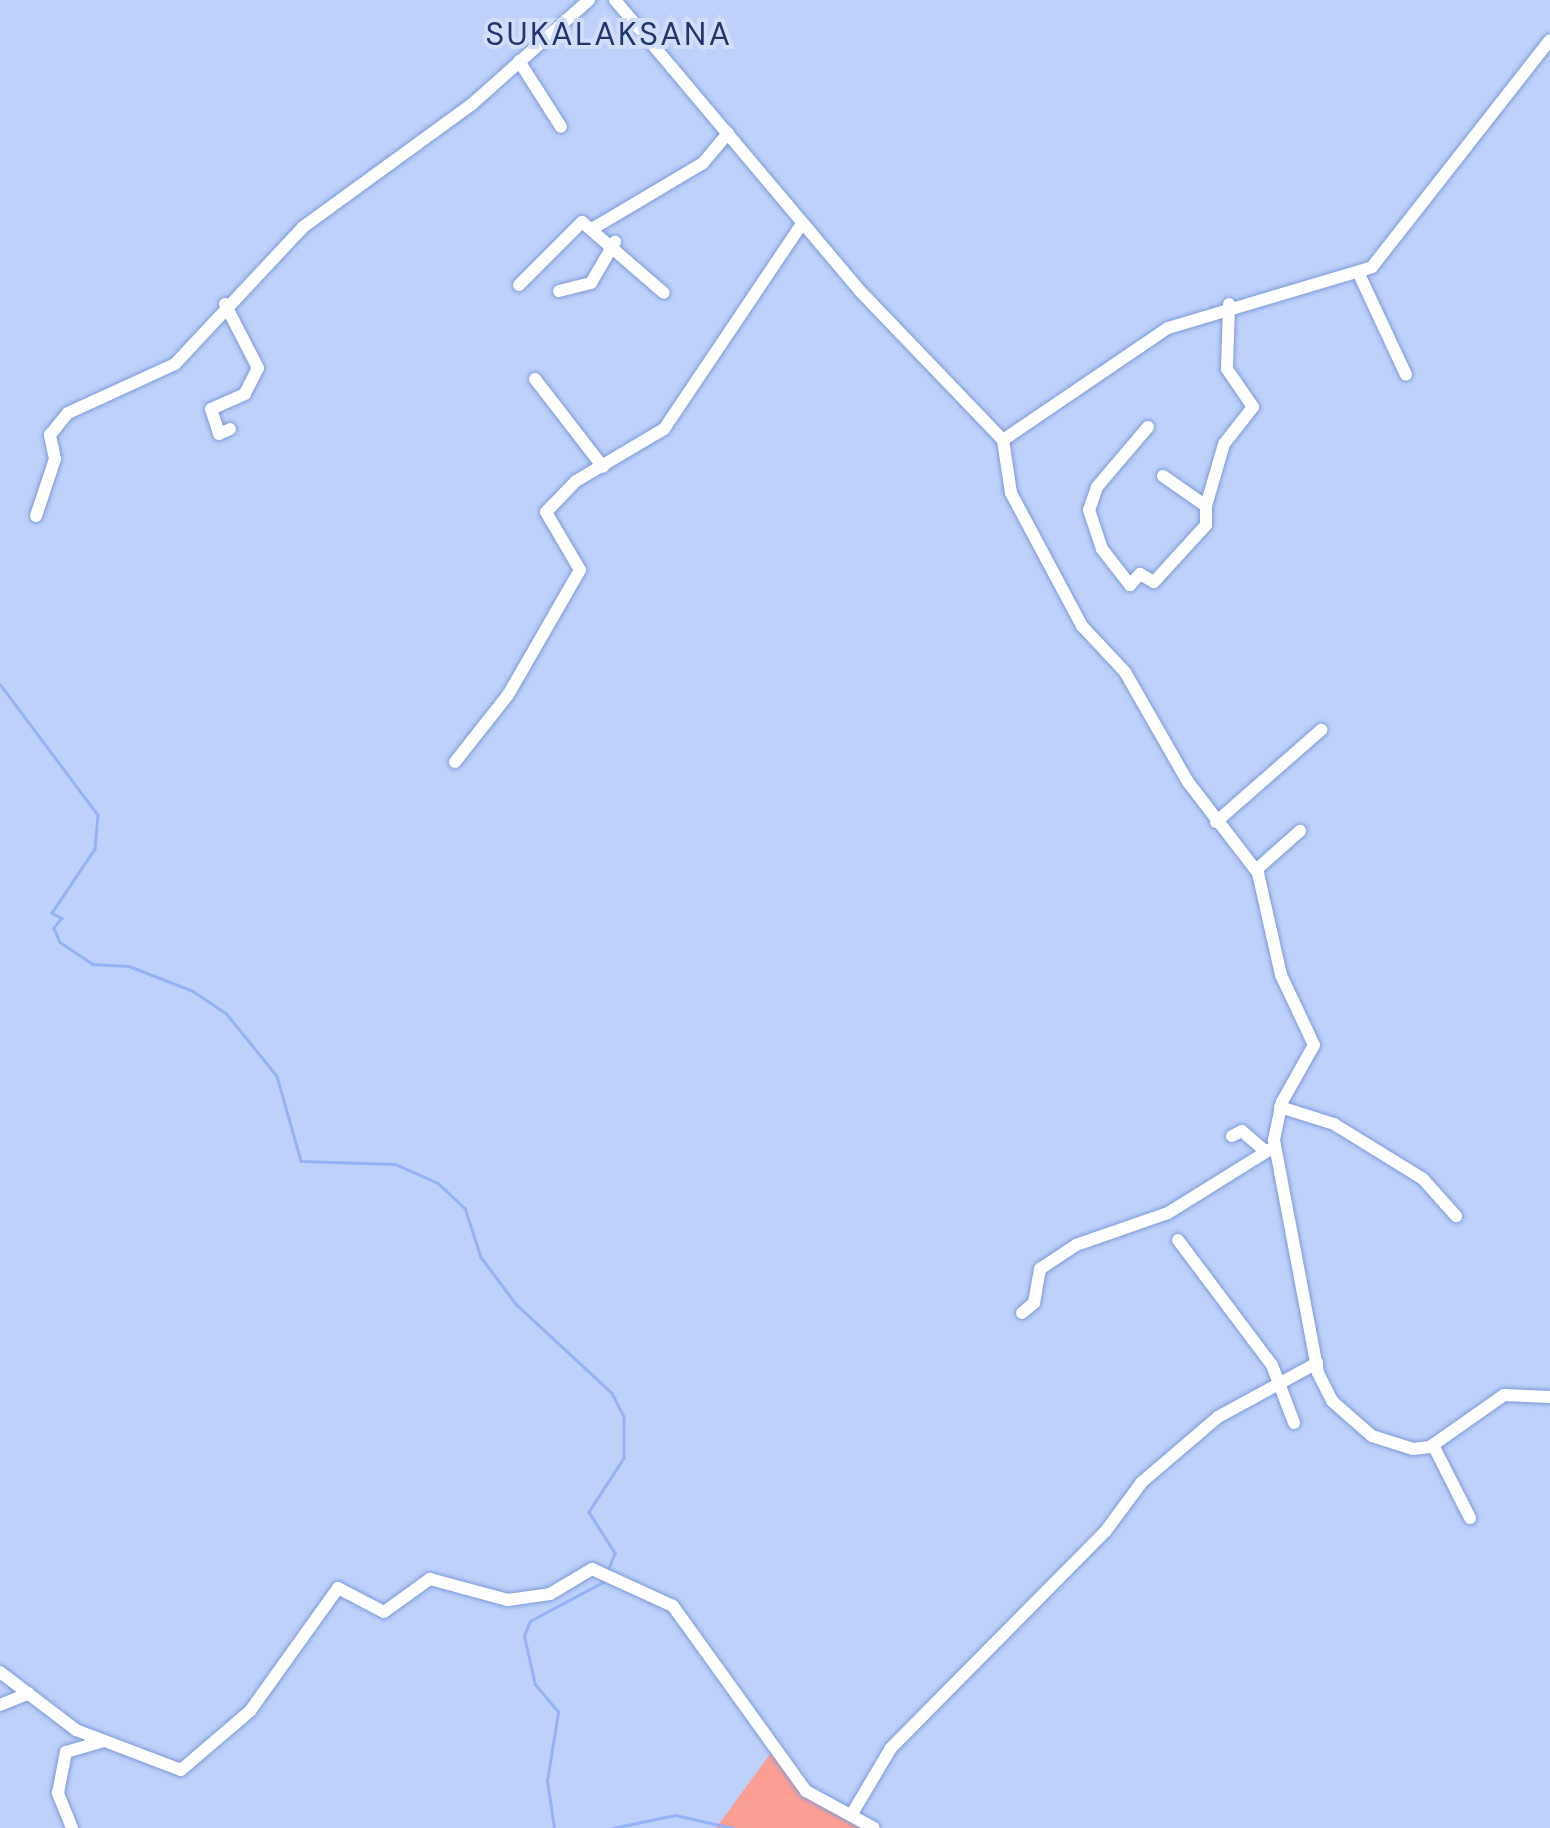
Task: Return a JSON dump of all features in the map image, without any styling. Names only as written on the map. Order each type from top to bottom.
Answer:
[{"type":"street","points":[[36,516],[59,423],[175,364],[225,304],[303,227],[519,61],[589,0]]},
{"type":"street","points":[[614,0],[802,224],[1003,440],[1011,494],[1074,612],[1125,672],[1216,822],[1256,870],[1281,975],[1314,1045],[1280,1107],[1269,1149],[1317,1363],[1332,1401],[1357,1426],[1413,1449],[1433,1445],[1495,1399],[1550,1397]]},
{"type":"street","points":[[1003,440],[1168,328],[1229,304],[1359,274],[1387,253],[1550,40]]},
{"type":"street","points":[[519,61],[560,127]]},
{"type":"street","points":[[592,229],[703,163],[728,132]]},
{"type":"street","points":[[519,285],[580,223],[615,242],[664,294]]},
{"type":"street","points":[[456,762],[510,692],[580,570],[544,516],[561,492],[664,429],[802,224]]},
{"type":"street","points":[[558,291],[592,283],[615,242]]},
{"type":"street","points":[[1359,274],[1406,375]]},
{"type":"street","points":[[225,304],[258,368],[244,394],[212,408],[219,434],[230,430]]},
{"type":"street","points":[[1148,427],[1097,487],[1089,510],[1102,549],[1130,585],[1140,574],[1154,582],[1210,519],[1206,506],[1224,444],[1254,407],[1228,369],[1229,304]]},
{"type":"street","points":[[535,378],[603,466]]},
{"type":"street","points":[[1162,476],[1206,506]]},
{"type":"street","points":[[1216,822],[1320,730]]},
{"type":"street","points":[[1256,870],[1300,830]]},
{"type":"street","points":[[1280,1107],[1334,1124],[1423,1179],[1456,1216]]},
{"type":"street","points":[[1232,1136],[1242,1131],[1269,1149]]},
{"type":"street","points":[[1022,1313],[1034,1303],[1040,1269],[1076,1244],[1168,1213],[1269,1149]]},
{"type":"street","points":[[1178,1240],[1283,1382],[1294,1422]]},
{"type":"street","points":[[853,1812],[891,1748],[1184,1442],[1317,1363]]},
{"type":"street","points":[[1433,1445],[1470,1518]]},
{"type":"street","points":[[0,1672],[105,1742],[193,1768],[250,1711],[338,1588],[384,1612],[430,1579],[508,1600],[599,1572],[673,1606],[806,1791],[836,1813],[853,1812],[874,1828]]},
{"type":"street","points":[[0,1705],[29,1693]]},
{"type":"street","points":[[72,1828],[58,1794],[66,1752],[105,1742]]},
{"type":"shaded area","points":[[773,1750],[811,1789],[865,1828],[716,1828]]},
{"type":"waterway","points":[[0,684],[98,815],[95,849],[52,913],[62,918],[54,928],[60,942],[93,964],[129,966],[193,991],[226,1013],[277,1076],[301,1161],[395,1164],[438,1183],[465,1208],[481,1257],[516,1304],[612,1393],[624,1417],[624,1458],[589,1512],[615,1553],[608,1571]]},
{"type":"waterway","points":[[554,1828],[547,1781],[558,1712],[535,1685],[524,1636],[530,1621],[603,1582]]},
{"type":"waterway","points":[[613,1828],[675,1815],[733,1828]]},
{"type":"district","name":"SUKALAKSANA","points":[[609,34]]}]
